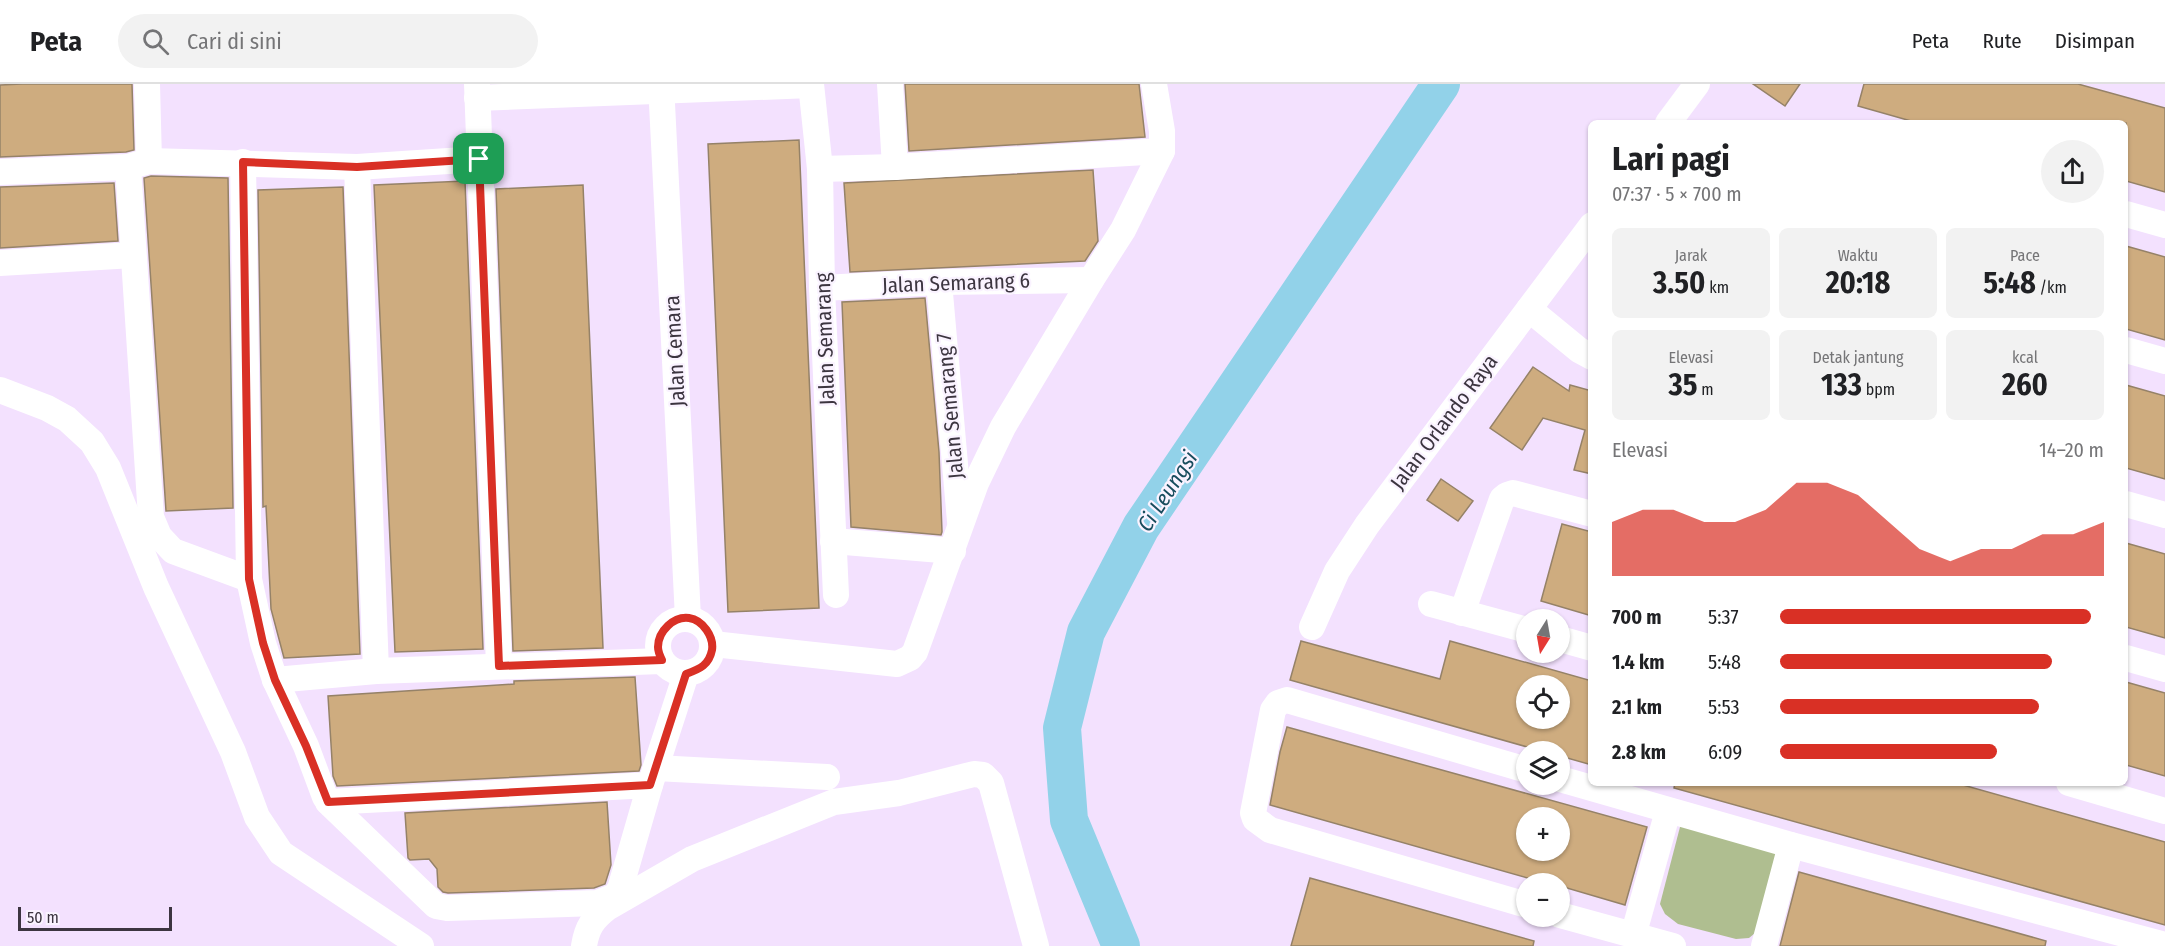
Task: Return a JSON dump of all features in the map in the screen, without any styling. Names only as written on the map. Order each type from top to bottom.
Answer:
[{"type":"street","points":[[147,84],[138,164],[133,255],[152,517],[159,536],[173,551],[249,579]]},
{"type":"street","points":[[499,666],[477,91],[811,84]]},
{"type":"street","name":"Jalan Semarang","points":[[811,84],[820,169],[822,288],[836,595]]},
{"type":"street","points":[[890,84],[895,167]]},
{"type":"street","points":[[713,644],[897,664],[904,663],[915,652],[976,483],[1002,427],[1123,230],[1162,151],[1162,131],[1154,84]]},
{"type":"street","points":[[1670,120],[1697,84]]},
{"type":"street","name":"Jalan Cemara","points":[[661,87],[688,618]]},
{"type":"street","points":[[820,169],[895,167],[1162,151]]},
{"type":"street","points":[[0,172],[138,164],[243,162],[357,167],[479,159]]},
{"type":"street","points":[[243,162],[249,579],[263,643],[275,680],[306,746],[328,802],[436,906],[447,908],[597,903],[615,896],[620,889],[686,674]]},
{"type":"street","points":[[357,167],[376,671]]},
{"type":"street","points":[[2128,215],[2165,225]]},
{"type":"street","name":"Jalan Orlando Raya","points":[[1312,627],[1337,572],[1366,525],[1588,230]]},
{"type":"street","points":[[0,263],[133,255]]},
{"type":"street","name":"Jalan Semarang 6","points":[[822,288],[939,282],[1091,280]]},
{"type":"street","name":"Jalan Semarang 7","points":[[939,282],[957,540]]},
{"type":"street","points":[[1529,309],[1588,355]]},
{"type":"street","points":[[2128,351],[2165,361]]},
{"type":"street","points":[[0,390],[37,403],[67,418],[92,442],[108,468],[156,587],[233,752],[257,817],[281,853],[421,946]]},
{"type":"street","points":[[1462,612],[1502,499],[1507,495],[1513,494],[1588,513]]},
{"type":"street","points":[[2128,505],[2165,515]]},
{"type":"street","points":[[833,541],[957,540]]},
{"type":"street","points":[[1431,604],[1516,627]]},
{"type":"street","points":[[688,618],[698,622],[708,631],[713,644],[710,659],[700,669],[686,674],[672,670],[662,660],[658,647],[661,633],[670,623],[688,618]]},
{"type":"street","points":[[1570,642],[1588,647]]},
{"type":"street","points":[[2128,659],[2165,669]]},
{"type":"street","points":[[275,680],[376,671],[662,660]]},
{"type":"street","points":[[1516,767],[1287,700],[1278,703],[1273,710],[1253,813],[1255,819],[1270,830],[1516,902]]},
{"type":"street","points":[[584,946],[589,925],[595,917],[692,859],[834,802],[899,793],[974,774],[982,775],[991,783],[1036,946]]},
{"type":"street","points":[[328,802],[653,776],[827,777]]},
{"type":"street","points":[[1570,782],[1791,845],[2165,945]]},
{"type":"street","points":[[2079,786],[2165,811]]},
{"type":"street","points":[[1633,936],[1668,811]]},
{"type":"street","points":[[1764,946],[1791,845]]},
{"type":"street","points":[[1570,918],[1672,946]]},
{"type":"green space","points":[[1692,819],[1780,854],[1760,929],[1749,938],[1736,939],[1678,924],[1665,914],[1660,904],[1680,827]]},
{"type":"building","points":[[132,84],[134,150],[0,157],[0,85]]},
{"type":"building","points":[[905,84],[1139,84],[1145,137],[909,151]]},
{"type":"building","points":[[1753,84],[1800,84],[1785,106]]},
{"type":"building","points":[[1864,84],[2078,84],[2165,108],[2165,192],[2128,182],[2128,120],[1907,120],[1858,106]]},
{"type":"building","points":[[799,140],[819,608],[728,612],[708,144]]},
{"type":"building","points":[[1093,170],[1098,241],[1085,261],[850,272],[844,183]]},
{"type":"building","points":[[151,176],[228,178],[233,508],[166,511],[144,178]]},
{"type":"building","points":[[465,181],[483,649],[395,652],[374,185]]},
{"type":"building","points":[[114,183],[118,241],[0,248],[0,187]]},
{"type":"building","points":[[583,185],[603,648],[513,651],[496,189]]},
{"type":"building","points":[[343,187],[360,654],[284,658],[271,609],[266,506],[263,507],[258,190]]},
{"type":"building","points":[[2128,247],[2165,257],[2165,340],[2128,330]]},
{"type":"building","points":[[925,298],[939,452],[942,532],[941,535],[851,527],[842,302]]},
{"type":"building","points":[[1533,367],[1569,391],[1570,385],[1588,390],[1588,473],[1574,470],[1585,430],[1543,418],[1522,450],[1490,428]]},
{"type":"building","points":[[2128,386],[2165,396],[2165,479],[2128,469]]},
{"type":"building","points":[[1441,479],[1473,501],[1458,521],[1427,500]]},
{"type":"building","points":[[1562,524],[1588,531],[1588,615],[1541,601]]},
{"type":"building","points":[[2128,544],[2165,554],[2165,638],[2128,628]]},
{"type":"building","points":[[1301,641],[1440,679],[1450,641],[1516,660],[1516,663],[1528,663],[1588,680],[1588,764],[1570,759],[1570,741],[1516,741],[1516,744],[1290,680]]},
{"type":"building","points":[[635,677],[641,765],[639,771],[337,786],[333,776],[328,696],[514,684],[514,681]]},
{"type":"building","points":[[2128,683],[2165,693],[2165,776],[2128,766]]},
{"type":"building","points":[[1287,727],[1516,791],[1516,795],[1532,795],[1647,827],[1625,905],[1570,889],[1570,873],[1516,875],[1270,805]]},
{"type":"building","points":[[1674,786],[1967,786],[2165,842],[2165,925],[1674,788]]},
{"type":"building","points":[[607,802],[611,865],[605,884],[594,888],[448,893],[438,887],[437,869],[429,859],[410,860],[408,858],[405,813]]},
{"type":"building","points":[[1799,872],[2046,941],[2045,946],[1780,946]]},
{"type":"building","points":[[1310,878],[1534,941],[1533,946],[1291,946]]},
{"type":"waterway","name":"Ci Leungsi","points":[[1121,946],[1069,820],[1062,728],[1086,632],[1141,527],[1441,84]]},
{"type":"route","points":[[479,159],[499,666],[662,660],[658,647],[661,633],[670,623],[688,618],[698,622],[708,631],[713,644],[710,659],[700,669],[686,674],[650,785],[328,802],[306,746],[275,680],[263,643],[249,579],[243,162],[357,167],[479,159]]}]
